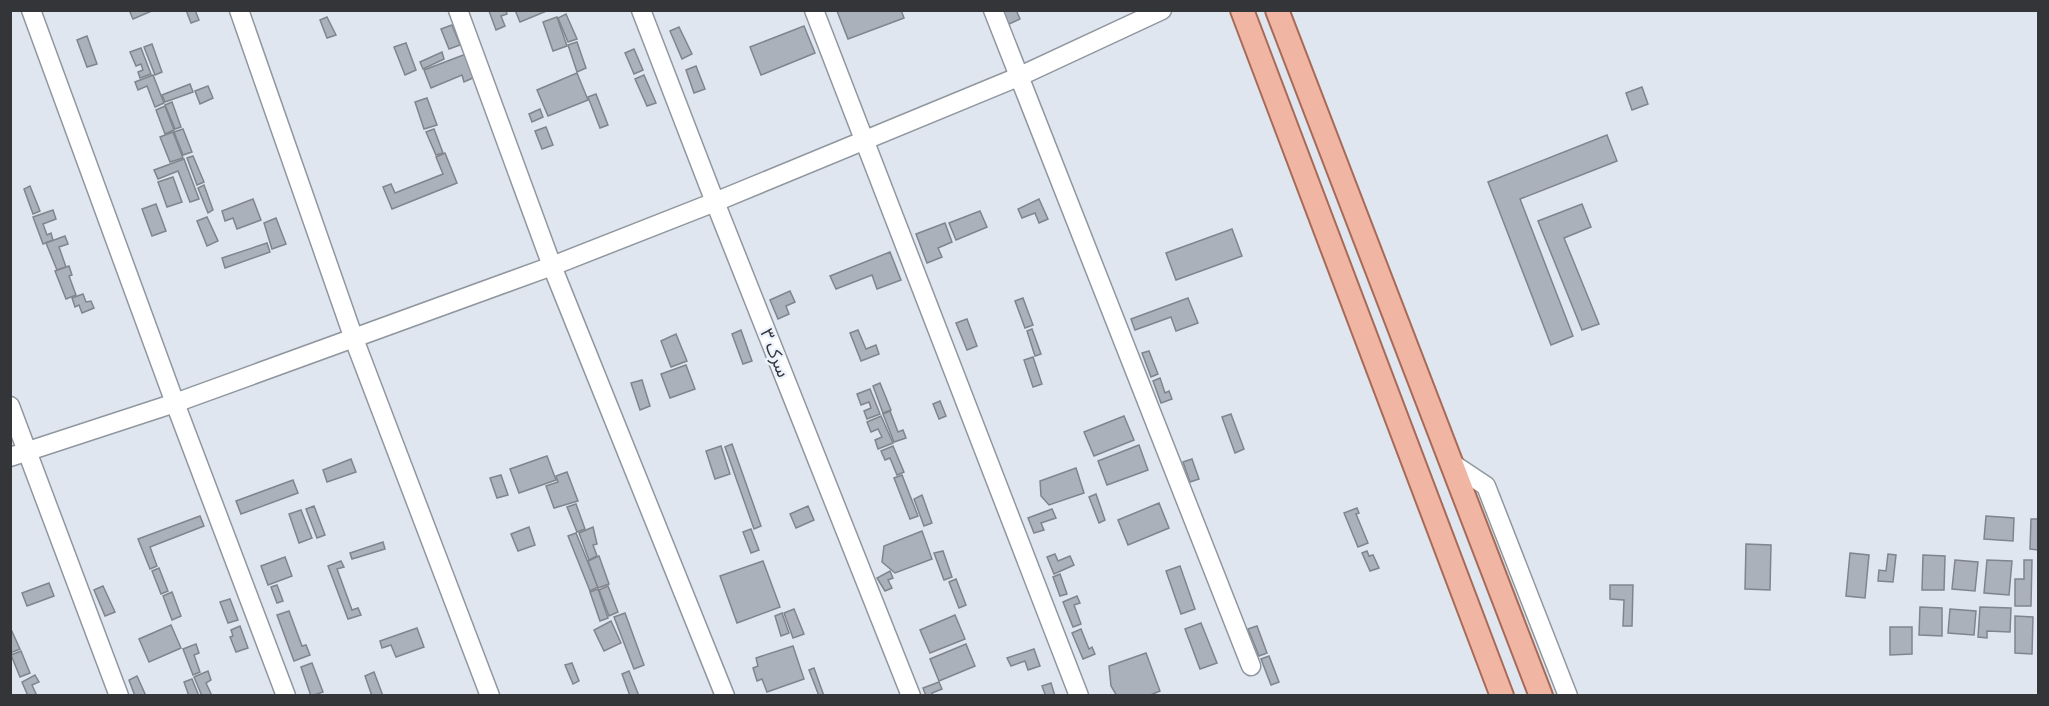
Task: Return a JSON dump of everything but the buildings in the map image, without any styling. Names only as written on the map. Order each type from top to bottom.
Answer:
[{"type":"main road","points":[[1242,10],[1502,696]]},
{"type":"main road","points":[[1277,10],[1541,696]]},
{"type":"main road","points":[[1436,523],[1470,511]]},
{"type":"street","points":[[32,10],[175,403],[286,696]]},
{"type":"street","points":[[240,10],[354,339],[489,696]]},
{"type":"street","points":[[458,10],[552,266],[725,696]]},
{"type":"street","name":"سرک ۳","points":[[641,10],[911,696]]},
{"type":"street","points":[[814,10],[1079,696]]},
{"type":"street","points":[[993,10],[1251,666]]},
{"type":"street","points":[[19,454],[175,403],[552,266],[715,202],[1018,77],[1162,10]]},
{"type":"street","points":[[10,406],[19,454],[119,696]]},
{"type":"street","points":[[1453,464],[1486,486],[1568,696]]}]
